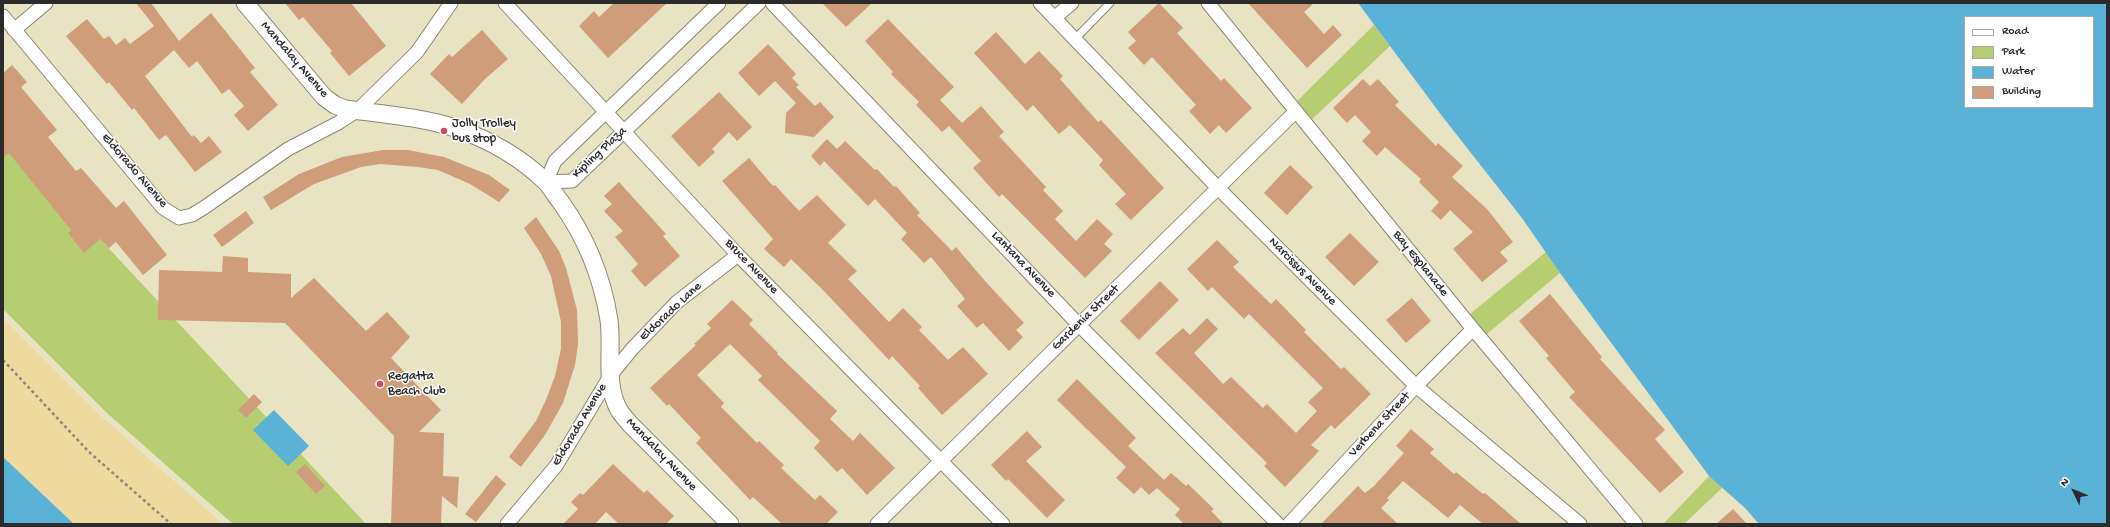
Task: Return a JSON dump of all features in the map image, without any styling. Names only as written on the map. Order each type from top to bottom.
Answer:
[{"type":"street","points":[[14,30],[46,3]]},
{"type":"street","name":"Mandalay Avenue","points":[[245,3],[324,97],[335,105],[427,121],[458,129],[489,141],[514,156],[546,182]]},
{"type":"street","name":"Eldorado Avenue","points":[[3,16],[163,208],[179,218],[192,215],[288,149],[338,123],[358,110],[417,52],[451,3]]},
{"type":"street","name":"Bruce Avenue","points":[[505,3],[625,130],[738,255],[1003,524]]},
{"type":"street","name":"Kipling Plaza","points":[[719,3],[606,110],[555,161],[546,182],[572,181],[759,3]]},
{"type":"street","name":"Lantana Avenue","points":[[772,3],[1079,325],[1278,524]]},
{"type":"street","name":"Narcissus Avenue","points":[[1040,3],[1218,188],[1416,386],[1580,524]]},
{"type":"street","points":[[1054,18],[1072,3]]},
{"type":"street","name":"Bay Esplanade","points":[[1208,3],[1295,112],[1636,524]]},
{"type":"street","name":"Gardenia Street","points":[[877,524],[940,460],[1295,112]]},
{"type":"street","name":"Eldorado Avenue","points":[[507,524],[556,466],[610,376],[611,352],[609,321],[602,284],[576,224],[546,182]]},
{"type":"street","name":"Eldorado Lane","points":[[610,376],[650,329],[677,302],[738,255]]},
{"type":"street","name":"Verbena Street","points":[[1289,524],[1416,386],[1474,329]]},
{"type":"street","name":"Mandalay Avenue","points":[[610,376],[613,395],[619,410],[630,424],[730,524]]},
{"type":"lane","points":[[1075,39],[1110,3]]},
{"type":"path","points":[[3,360],[89,452],[171,524]]},
{"type":"green space","points":[[1374,25],[1390,46],[1306,125],[1291,107]]},
{"type":"green space","points":[[3,135],[366,524],[233,524],[108,414],[3,309]]},
{"type":"green space","points":[[1546,252],[1560,273],[1481,339],[1465,318]]},
{"type":"green space","points":[[1709,476],[1723,487],[1684,524],[1663,524]]},
{"type":"sand","points":[[3,318],[104,419],[223,524],[74,524],[3,457]]},
{"type":"water","points":[[1358,3],[2104,3],[2107,7],[2107,524],[1759,524],[1745,508],[1709,476],[1560,273],[1522,218],[1442,116]]},
{"type":"water","points":[[274,410],[309,446],[288,466],[253,430]]},
{"type":"water","points":[[3,457],[74,524],[3,524]]},
{"type":"building","points":[[136,3],[151,3],[179,41],[211,13],[255,68],[250,72],[278,105],[248,131],[234,115],[244,106],[229,89],[222,94],[197,61],[189,68],[174,50],[145,76],[192,137],[194,135],[201,143],[209,136],[222,152],[195,172],[166,135],[159,140],[134,108],[132,110],[109,82],[107,84],[66,36],[87,19],[104,39],[109,36],[116,45],[125,38],[130,44],[154,26]]},
{"type":"building","points":[[285,3],[351,3],[386,46],[349,76],[330,53],[332,51],[303,17],[299,20]]},
{"type":"building","points":[[614,3],[667,3],[608,58],[579,26],[594,11],[599,17]]},
{"type":"building","points":[[822,3],[872,3],[846,27]]},
{"type":"building","points":[[1159,3],[1183,28],[1177,33],[1221,81],[1224,78],[1252,108],[1226,133],[1219,125],[1210,134],[1189,111],[1196,105],[1152,57],[1144,65],[1128,48],[1136,41],[1128,32]]},
{"type":"building","points":[[1248,3],[1314,3],[1304,12],[1324,34],[1333,25],[1342,35],[1307,68]]},
{"type":"building","points":[[888,19],[954,87],[940,100],[962,123],[981,106],[1004,132],[999,136],[1046,187],[1043,190],[1063,211],[1055,219],[1076,241],[1097,219],[1113,234],[1104,244],[1112,251],[1085,278],[1002,194],[999,197],[973,168],[981,161],[949,126],[942,132],[916,105],[919,102],[891,74],[893,72],[865,41]]},
{"type":"building","points":[[482,30],[508,59],[485,79],[462,104],[430,74],[449,54],[452,57]]},
{"type":"building","points":[[996,32],[1025,64],[1039,51],[1063,76],[1060,79],[1098,122],[1101,120],[1164,188],[1131,220],[1115,204],[1126,194],[1099,165],[1103,160],[1070,125],[1059,134],[1033,105],[1027,111],[974,53]]},
{"type":"building","points":[[768,44],[796,74],[792,78],[799,85],[796,87],[815,106],[820,102],[834,117],[814,137],[785,133],[786,113],[796,103],[775,81],[759,96],[738,73]]},
{"type":"building","points":[[12,65],[27,82],[21,87],[57,130],[48,137],[76,171],[81,168],[116,208],[124,201],[167,255],[143,275],[116,242],[109,248],[100,239],[84,253],[68,233],[71,230],[9,153],[3,157],[3,73]]},
{"type":"building","points":[[1363,79],[1370,86],[1378,79],[1399,102],[1395,105],[1436,146],[1438,143],[1463,166],[1452,177],[1487,209],[1513,242],[1500,252],[1508,261],[1482,282],[1453,249],[1473,232],[1450,210],[1441,220],[1431,211],[1439,202],[1419,182],[1421,179],[1385,147],[1377,156],[1362,141],[1371,132],[1355,115],[1347,123],[1333,108]]},
{"type":"building","points":[[719,92],[752,127],[737,141],[729,132],[712,149],[715,152],[699,167],[671,136]]},
{"type":"building","points":[[827,139],[837,149],[845,141],[875,170],[877,169],[894,187],[896,186],[920,213],[917,215],[952,251],[956,247],[1024,323],[1016,330],[1023,337],[1009,351],[983,323],[977,328],[957,306],[965,299],[931,257],[924,263],[901,239],[907,233],[875,199],[868,206],[824,161],[820,166],[811,156]]},
{"type":"building","points":[[383,150],[408,150],[444,157],[489,175],[510,190],[499,202],[470,184],[438,170],[380,164],[361,167],[314,184],[271,210],[263,197],[299,174],[342,157]]},
{"type":"building","points":[[749,158],[773,186],[775,185],[799,211],[817,195],[846,225],[828,243],[857,271],[848,279],[889,322],[903,308],[922,327],[919,330],[948,360],[963,347],[988,374],[942,415],[918,388],[920,386],[892,356],[889,360],[822,289],[791,259],[784,267],[764,249],[773,239],[722,181]]},
{"type":"building","points":[[1290,165],[1313,187],[1287,215],[1264,193]]},
{"type":"building","points":[[619,182],[666,234],[663,236],[680,256],[645,287],[631,271],[638,264],[615,237],[623,231],[604,211],[612,204],[604,196]]},
{"type":"building","points":[[246,211],[254,223],[222,247],[213,235]]},
{"type":"building","points":[[536,217],[559,251],[566,268],[577,310],[578,344],[575,365],[563,403],[545,435],[521,467],[509,457],[536,421],[555,376],[561,349],[561,322],[551,276],[541,254],[524,228]]},
{"type":"building","points":[[1350,233],[1379,262],[1354,286],[1325,257]]},
{"type":"building","points":[[1217,240],[1239,262],[1233,267],[1271,304],[1276,299],[1306,330],[1304,332],[1341,369],[1344,367],[1371,394],[1335,429],[1331,425],[1311,445],[1319,451],[1285,487],[1264,466],[1267,463],[1155,353],[1183,328],[1190,335],[1207,318],[1218,329],[1194,353],[1223,384],[1231,377],[1263,408],[1267,404],[1296,433],[1317,411],[1308,402],[1323,388],[1249,314],[1244,319],[1212,287],[1208,291],[1187,269]]},
{"type":"building","name":"Regatta Beach Club","points":[[223,256],[248,258],[248,272],[291,274],[291,298],[314,278],[366,331],[387,312],[410,337],[391,358],[441,410],[419,432],[444,433],[443,476],[459,477],[457,508],[442,496],[441,524],[391,524],[394,436],[285,323],[158,320],[159,270],[222,272]]},
{"type":"building","points":[[1160,281],[1179,300],[1139,340],[1120,321]]},
{"type":"building","points":[[1550,294],[1602,357],[1600,359],[1665,430],[1655,439],[1684,472],[1660,493],[1569,397],[1575,392],[1546,358],[1549,356],[1519,321]]},
{"type":"building","points":[[1412,298],[1431,321],[1406,343],[1386,320]]},
{"type":"building","points":[[732,300],[753,320],[749,324],[778,353],[777,354],[837,411],[830,419],[853,441],[860,433],[895,468],[867,495],[842,468],[837,472],[814,448],[820,441],[758,380],[762,376],[730,344],[697,375],[724,403],[721,407],[757,443],[759,441],[784,465],[781,468],[815,500],[820,495],[838,512],[826,524],[782,524],[753,497],[750,500],[696,443],[701,438],[669,404],[667,406],[650,388],[696,345],[694,344],[711,328],[707,324]]},
{"type":"building","points":[[1077,379],[1136,438],[1128,446],[1164,480],[1171,473],[1186,486],[1188,484],[1214,509],[1211,511],[1224,524],[1184,524],[1175,515],[1180,509],[1157,488],[1149,495],[1141,487],[1134,494],[1116,478],[1126,467],[1057,400]]},
{"type":"building","points":[[254,394],[262,402],[246,418],[238,410]]},
{"type":"building","points":[[1411,429],[1434,449],[1430,453],[1454,474],[1456,472],[1483,494],[1485,493],[1521,524],[1483,524],[1460,505],[1448,518],[1403,481],[1387,498],[1389,500],[1381,508],[1398,524],[1321,524],[1358,486],[1365,493],[1374,486],[1404,453],[1396,446]]},
{"type":"building","points":[[1027,431],[1042,447],[1026,461],[1065,500],[1047,518],[1008,479],[1006,481],[991,465]]},
{"type":"building","points":[[305,464],[325,486],[316,494],[296,472]]},
{"type":"building","points":[[613,464],[644,493],[647,490],[674,516],[666,524],[619,524],[606,512],[595,524],[563,524],[578,509],[571,502],[580,493],[583,495]]},
{"type":"building","points":[[496,475],[506,484],[476,522],[465,514]]},
{"type":"building","points":[[1733,509],[1747,524],[1716,524]]},
{"type":"place","name":"Jolly Trolley bus stop","points":[[444,131]]},
{"type":"place","name":"Regatta Beach Club","points":[[380,384]]}]
